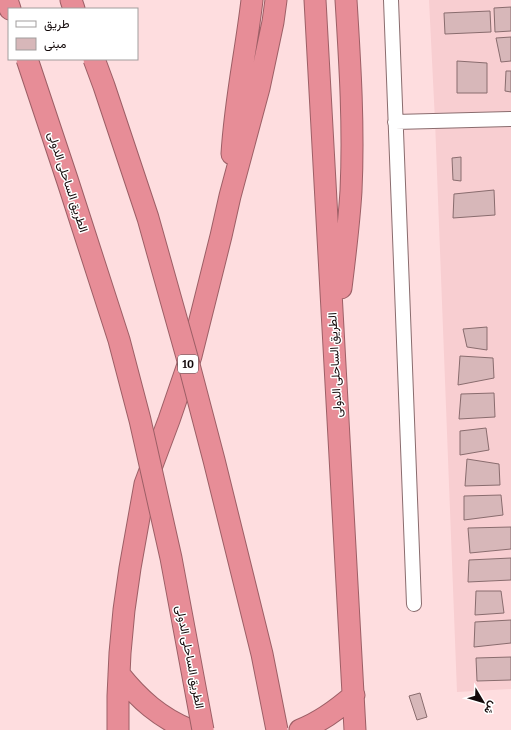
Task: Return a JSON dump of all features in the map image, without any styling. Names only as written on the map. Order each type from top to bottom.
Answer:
[{"type":"highway","points":[[230,196],[236,104],[252,0]]},
{"type":"highway","name":"10","points":[[118,730],[119,674],[124,610],[145,484],[191,356],[230,196],[259,88],[273,22],[276,0]]},
{"type":"highway","name":"الطريق الساحلى الدولى","points":[[315,0],[355,730]]},
{"type":"highway","points":[[334,346],[349,218],[351,186],[352,124],[346,0]]},
{"type":"highway","name":"الطريق الساحلى الدولى","points":[[26,60],[119,340],[140,420],[171,558],[203,730]]},
{"type":"highway","name":"10","points":[[94,60],[148,218],[187,357],[262,654],[277,730]]},
{"type":"highway","points":[[119,674],[132,690],[163,717],[190,730]]},
{"type":"highway","points":[[300,730],[321,720],[354,695]]},
{"type":"lane","points":[[391,0],[414,604]]},
{"type":"lane","points":[[396,122],[511,119]]},
{"type":"shaded area","points":[[429,0],[511,0],[511,689],[457,692]]},
{"type":"building","points":[[511,7],[511,31],[495,32],[494,8]]},
{"type":"building","points":[[490,11],[491,32],[445,34],[444,13]]},
{"type":"building","points":[[511,37],[511,61],[501,62],[496,38]]},
{"type":"building","points":[[457,61],[487,63],[487,93],[457,93]]},
{"type":"building","points":[[506,71],[511,71],[511,92],[505,91]]},
{"type":"building","points":[[461,157],[461,181],[453,180],[452,158]]},
{"type":"building","points":[[494,190],[495,215],[453,218],[454,194]]},
{"type":"building","points":[[487,327],[487,350],[467,347],[463,329]]},
{"type":"building","points":[[460,356],[493,358],[494,378],[458,385]]},
{"type":"building","points":[[494,393],[495,417],[459,419],[461,394]]},
{"type":"building","points":[[486,428],[489,450],[460,455],[460,431]]},
{"type":"building","points":[[467,459],[499,464],[500,485],[465,486]]},
{"type":"building","points":[[501,495],[503,515],[464,520],[464,496]]},
{"type":"building","points":[[511,527],[511,549],[470,553],[468,528]]},
{"type":"building","points":[[511,558],[511,580],[468,582],[469,560]]},
{"type":"building","points":[[476,591],[501,591],[504,613],[475,615]]},
{"type":"building","points":[[511,620],[511,643],[474,647],[475,622]]},
{"type":"building","points":[[511,657],[511,680],[477,681],[476,658]]},
{"type":"building","points":[[420,693],[427,717],[417,720],[409,696]]}]
